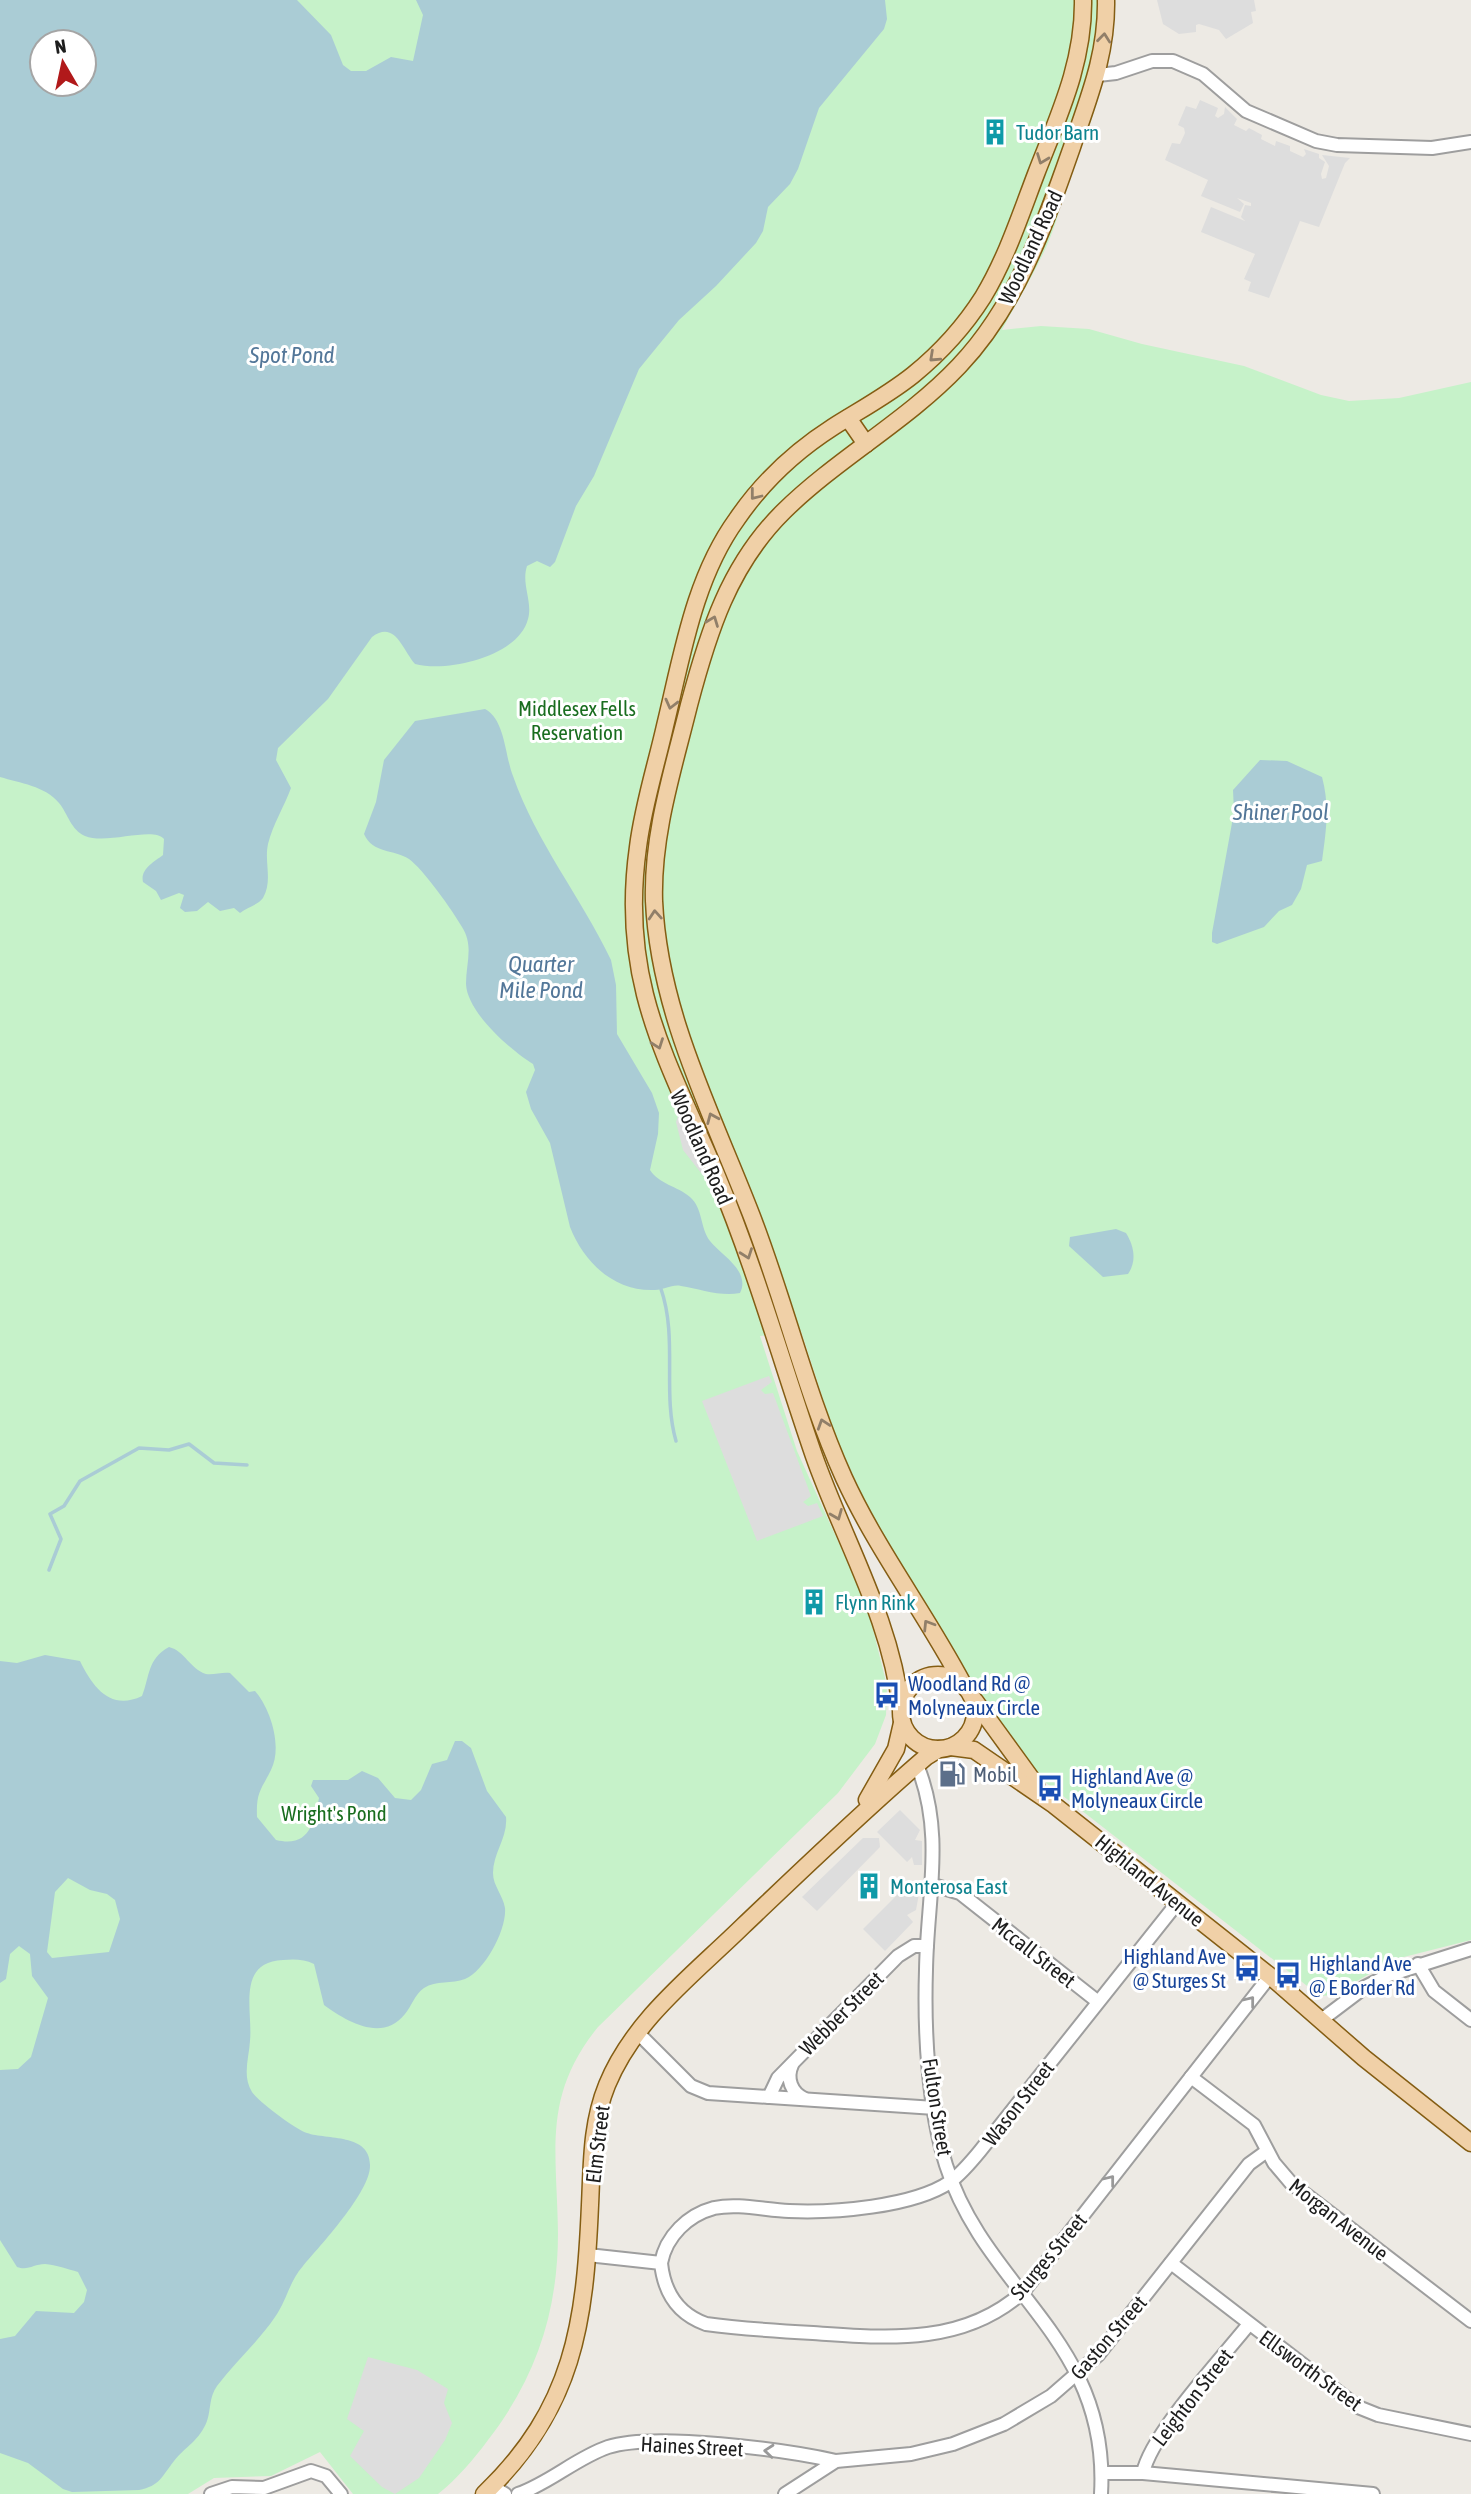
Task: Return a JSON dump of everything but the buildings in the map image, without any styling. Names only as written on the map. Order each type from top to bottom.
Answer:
[{"type":"main road","name":"Woodland Road","points":[[901,1716],[888,1639],[815,1458],[763,1300],[717,1177],[657,1040],[645,997],[634,929],[634,883],[641,826],[692,620],[708,571],[731,527],[769,477],[813,440],[897,387],[928,363],[962,326],[987,289],[1002,260],[1071,83],[1080,48],[1083,0]]},
{"type":"main road","name":"Woodland Road","points":[[967,1691],[851,1493],[829,1442],[748,1206],[684,1048],[663,972],[656,923],[655,869],[664,805],[704,648],[731,582],[751,550],[783,511],[961,364],[1006,304],[1042,229],[1098,75],[1104,43],[1106,0]]},
{"type":"main road","points":[[848,418],[866,444]]},
{"type":"main road","points":[[708,571],[731,582]]},
{"type":"main road","points":[[763,1300],[780,1294]]},
{"type":"main road","points":[[940,1675],[967,1691],[975,1708],[973,1724],[965,1737],[945,1748],[914,1741],[901,1716],[904,1696],[920,1679],[940,1675]]},
{"type":"main road","name":"Highland Avenue","points":[[967,1691],[1018,1764],[1054,1805]]},
{"type":"main road","name":"Elm Street","points":[[851,1822],[882,1779],[896,1749],[901,1716]]},
{"type":"main road","name":"Highland Avenue","points":[[945,1748],[974,1750],[1054,1805],[1270,1976],[1471,2143]]},
{"type":"main road","name":"Elm Street","points":[[494,2491],[529,2442],[560,2388],[579,2329],[588,2255],[597,2114],[612,2072],[637,2032],[675,1991],[851,1822],[917,1765],[945,1748]]},
{"type":"street","points":[[1098,75],[1116,73],[1152,61],[1173,61],[1202,74],[1245,111],[1316,141],[1337,145],[1432,148],[1471,142]]},
{"type":"street","name":"Fulton Street","points":[[917,1765],[933,1827],[933,1885],[927,1946],[926,2014],[935,2108],[952,2180],[987,2242],[1079,2374],[1096,2424],[1102,2473],[1101,2494]]},
{"type":"street","name":"Mccall Street","points":[[933,1885],[960,1893],[1097,2001]]},
{"type":"street","name":"Wason Street","points":[[661,2263],[669,2243],[680,2227],[710,2209],[730,2206],[808,2212],[854,2208],[931,2191],[952,2180],[980,2151],[1178,1902]]},
{"type":"street","name":"Webber Street","points":[[769,2097],[775,2083],[794,2062],[898,1956],[914,1946],[927,1946]]},
{"type":"street","points":[[1321,2021],[1365,1987],[1418,1964],[1471,1949]]},
{"type":"street","points":[[1418,1964],[1434,1991],[1471,2020]]},
{"type":"street","name":"Sturges Street","points":[[661,2263],[669,2294],[680,2309],[706,2324],[894,2339],[922,2337],[993,2312],[1023,2292],[1270,1976]]},
{"type":"street","points":[[637,2032],[675,2073],[697,2090],[935,2108]]},
{"type":"street","points":[[794,2062],[789,2072],[790,2084],[798,2096],[812,2100]]},
{"type":"street","name":"Morgan Avenue","points":[[1191,2077],[1254,2125],[1277,2168],[1291,2183],[1471,2322]]},
{"type":"street","name":"Gaston Street","points":[[785,2494],[836,2461],[911,2454],[966,2440],[1028,2411],[1079,2374],[1248,2164],[1267,2151]]},
{"type":"street","points":[[588,2255],[661,2263]]},
{"type":"street","name":"Ellsworth Street","points":[[1171,2263],[1358,2407],[1378,2415],[1471,2434]]},
{"type":"street","name":"Leighton Street","points":[[1143,2473],[1149,2454],[1168,2426],[1249,2324]]},
{"type":"street","name":"Haines Street","points":[[518,2494],[596,2452],[628,2443],[764,2450],[836,2461]]},
{"type":"street","points":[[211,2494],[232,2487],[264,2488],[311,2471],[326,2476],[341,2494]]},
{"type":"street","points":[[1102,2473],[1143,2473],[1373,2494]]},
{"type":"green space","name":"Middlesex Fells Reservation","points":[[0,0],[1115,0],[1114,24],[1100,94],[1048,243],[1002,330],[1041,326],[1089,329],[1142,344],[1244,366],[1321,395],[1349,401],[1399,398],[1471,382],[1471,1940],[1396,1959],[1332,1995],[1320,1996],[1027,1768],[995,1725],[950,1643],[875,1523],[835,1436],[801,1331],[760,1336],[797,1451],[867,1605],[887,1686],[886,1715],[875,1744],[838,1793],[598,2027],[580,2052],[560,2101],[557,2125],[557,2262],[549,2317],[531,2368],[505,2417],[452,2482],[438,2494],[353,2494],[320,2452],[271,2476],[214,2478],[188,2494],[0,2494]]},
{"type":"shaded area","points":[[1157,0],[1254,0],[1256,11],[1251,12],[1253,23],[1226,39],[1219,30],[1199,24],[1196,25],[1196,32],[1179,34],[1163,24]]},
{"type":"shaded area","points":[[1200,100],[1218,108],[1215,116],[1218,118],[1224,114],[1225,107],[1237,119],[1234,125],[1246,131],[1249,128],[1262,135],[1261,139],[1275,146],[1276,141],[1290,146],[1290,151],[1303,157],[1306,154],[1304,149],[1319,154],[1319,158],[1325,162],[1322,179],[1326,178],[1329,166],[1322,155],[1350,158],[1345,163],[1319,227],[1300,221],[1269,298],[1248,291],[1251,282],[1244,279],[1255,254],[1201,232],[1211,207],[1245,221],[1241,217],[1245,205],[1251,206],[1251,203],[1237,198],[1244,204],[1240,212],[1201,196],[1208,180],[1165,160],[1172,143],[1180,144],[1185,133],[1184,128],[1178,125],[1186,106],[1196,109]]},
{"type":"shaded area","points":[[680,1110],[712,1181],[709,1183],[683,1150],[676,1122]]},
{"type":"shaded area","points":[[769,1376],[772,1382],[761,1390],[765,1394],[773,1393],[811,1496],[803,1502],[808,1506],[817,1503],[823,1516],[757,1541],[702,1401]]},
{"type":"shaded area","points":[[900,1810],[920,1830],[915,1840],[922,1841],[922,1865],[914,1865],[912,1857],[907,1862],[877,1832]]},
{"type":"shaded area","points":[[863,1838],[879,1838],[880,1847],[817,1911],[802,1897]]},
{"type":"shaded area","points":[[909,1886],[920,1888],[916,1910],[907,1915],[913,1922],[885,1951],[863,1929],[901,1891],[908,1893]]},
{"type":"shaded area","points":[[368,2357],[417,2370],[448,2389],[444,2403],[452,2423],[445,2440],[419,2478],[395,2494],[382,2487],[350,2456],[364,2431],[347,2419]]},
{"type":"water","name":"Spot Pond","points":[[0,0],[297,0],[331,35],[343,65],[351,71],[366,71],[391,57],[413,61],[423,15],[416,0],[885,0],[887,19],[884,29],[819,108],[798,169],[790,184],[768,207],[763,231],[756,243],[716,286],[679,320],[639,369],[594,476],[576,506],[555,562],[550,567],[537,561],[527,566],[525,580],[529,612],[522,632],[497,652],[480,659],[445,666],[415,664],[397,638],[387,632],[380,633],[372,637],[328,699],[278,748],[276,760],[291,788],[268,844],[268,878],[261,900],[240,913],[234,908],[220,911],[208,902],[197,911],[185,912],[180,908],[184,895],[179,893],[161,900],[156,891],[143,882],[146,870],[163,855],[164,839],[150,834],[105,838],[85,836],[76,830],[53,797],[32,786],[0,777]]},
{"type":"water","name":"Quarter Mile Pond","points":[[485,709],[492,714],[501,729],[513,776],[534,824],[611,960],[616,985],[617,1034],[652,1093],[659,1113],[658,1134],[650,1170],[658,1179],[685,1193],[694,1202],[710,1241],[738,1271],[742,1285],[740,1293],[718,1293],[678,1286],[658,1290],[640,1289],[614,1280],[593,1263],[570,1227],[550,1143],[531,1109],[526,1092],[535,1070],[533,1064],[491,1029],[468,995],[466,984],[469,948],[466,934],[452,911],[415,864],[403,856],[378,848],[364,834],[376,802],[384,760],[415,721]]},
{"type":"water","name":"Shiner Pool","points":[[1260,760],[1287,761],[1322,777],[1327,809],[1322,861],[1307,865],[1301,889],[1292,905],[1279,911],[1264,927],[1217,944],[1212,942],[1212,933],[1234,812],[1233,790]]},
{"type":"water","points":[[1116,1229],[1126,1233],[1133,1248],[1133,1264],[1128,1274],[1103,1277],[1069,1246],[1070,1237]]},
{"type":"water","name":"Wright's Pond","points":[[169,1647],[175,1649],[200,1672],[206,1674],[230,1673],[249,1692],[255,1691],[266,1707],[276,1750],[271,1770],[258,1796],[257,1817],[276,1840],[296,1840],[308,1831],[319,1798],[311,1786],[313,1780],[348,1780],[362,1771],[378,1778],[395,1798],[411,1800],[421,1790],[432,1764],[447,1760],[455,1741],[462,1741],[471,1748],[487,1791],[506,1817],[505,1831],[493,1873],[504,1903],[505,1917],[487,1959],[473,1975],[424,1988],[405,2014],[396,2023],[386,2027],[375,2028],[353,2023],[324,2005],[314,1964],[283,1960],[268,1963],[258,1969],[250,1990],[249,2003],[247,2080],[252,2092],[278,2115],[302,2131],[346,2140],[363,2148],[368,2155],[370,2166],[368,2177],[343,2218],[298,2272],[275,2317],[214,2390],[207,2421],[200,2433],[160,2480],[139,2490],[72,2492],[63,2489],[28,2463],[0,2453],[0,2339],[15,2336],[36,2311],[74,2313],[84,2302],[87,2290],[78,2272],[45,2264],[17,2267],[0,2240],[0,2070],[18,2069],[31,2057],[48,1998],[32,1976],[30,1954],[19,1946],[10,1954],[6,1979],[0,1983],[0,1661],[17,1663],[45,1655],[80,1661],[97,1688],[112,1699],[121,1701],[142,1696],[150,1668]],"holes":[[[68,1878],[90,1890],[107,1894],[115,1900],[120,1919],[109,1952],[52,1958],[47,1952],[55,1892]]]},
{"type":"waterway","points":[[661,1289],[669,1327],[670,1404],[676,1441]]},
{"type":"waterway","points":[[49,1570],[61,1539],[50,1514],[64,1506],[80,1481],[139,1448],[169,1450],[189,1444],[214,1463],[247,1465]]},
{"type":"place","name":"Tudor Barn","points":[[995,132]]},
{"type":"place","name":"Flynn Rink","points":[[814,1602]]},
{"type":"place","name":"Woodland Rd @ Molyneaux Circle","points":[[887,1695]]},
{"type":"place","name":"Mobil","points":[[952,1774]]},
{"type":"place","name":"Highland Ave @ Molyneaux Circle","points":[[1050,1788]]},
{"type":"place","name":"Monterosa East","points":[[869,1886]]},
{"type":"place","name":"Highland Ave @ Sturges St","points":[[1247,1968]]},
{"type":"place","name":"Highland Ave @ E Border Rd","points":[[1288,1975]]}]
